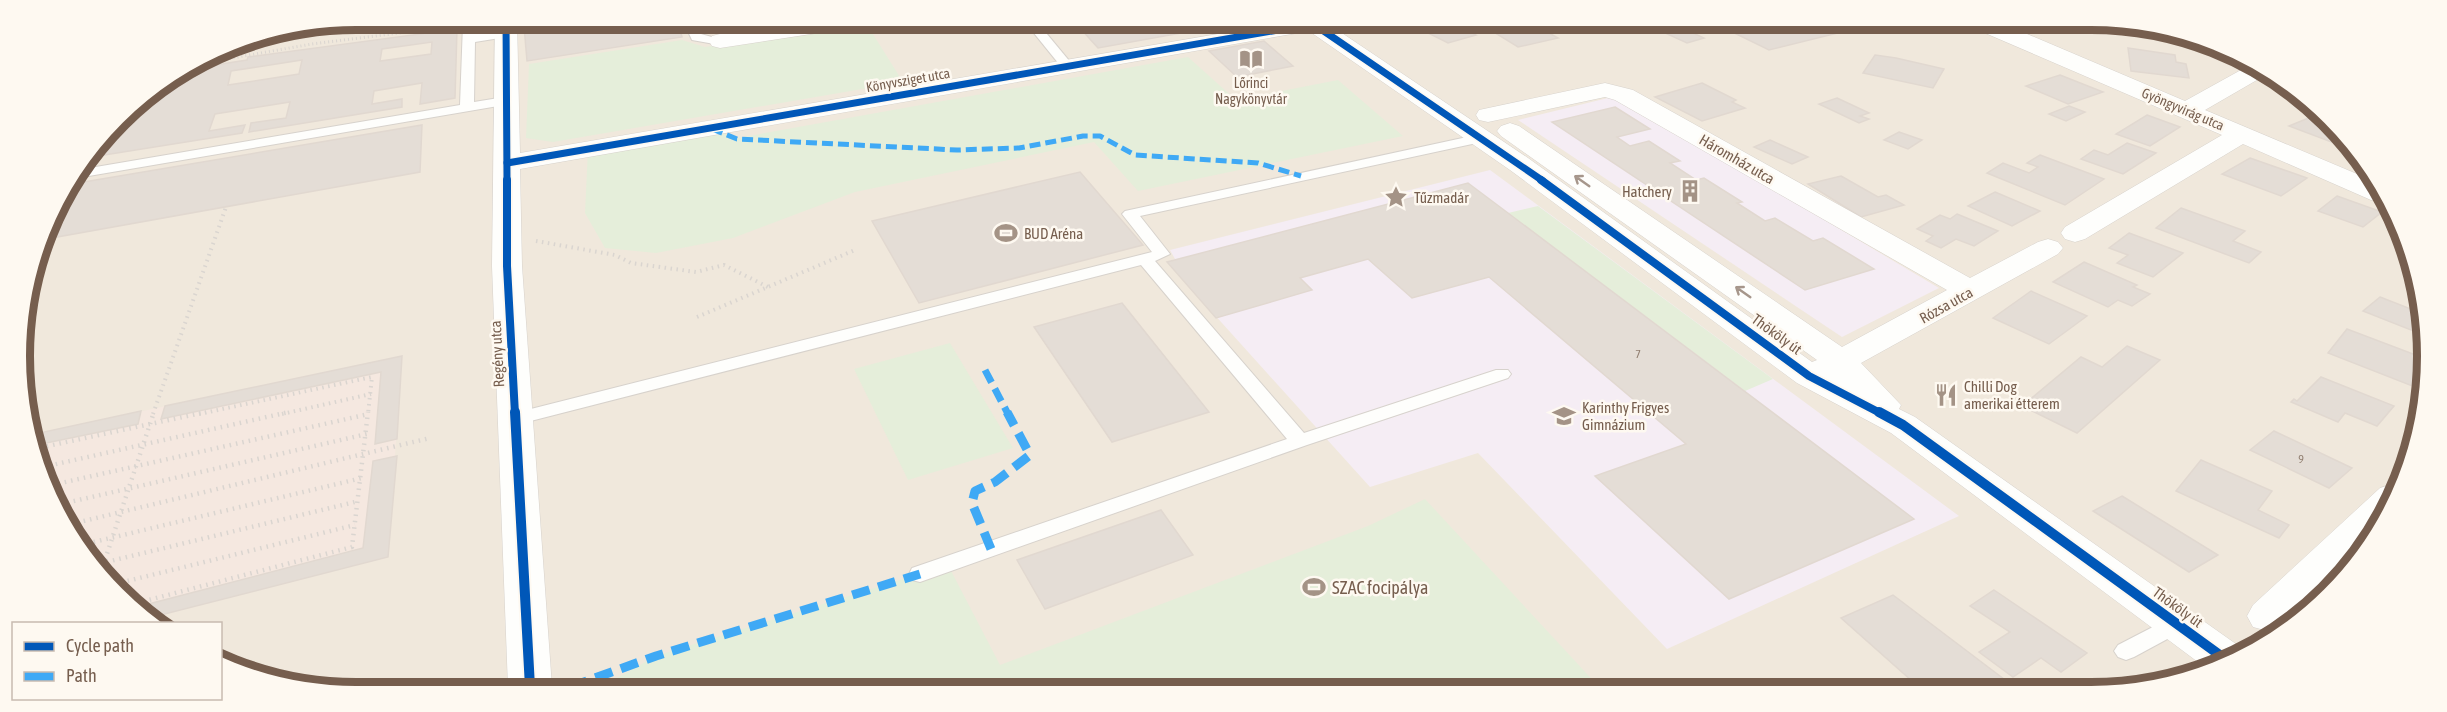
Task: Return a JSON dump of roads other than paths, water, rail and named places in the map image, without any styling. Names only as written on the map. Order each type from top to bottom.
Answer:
[{"type":"street","name":"Regény utca","points":[[506,30],[507,236],[530,682]]},
{"type":"street","points":[[720,41],[792,30]]},
{"type":"street","name":"Könyvsziget utca","points":[[507,163],[1273,30]]},
{"type":"street","name":"Thököly út","points":[[1325,30],[1484,127],[1842,362],[1903,425]]},
{"type":"street","name":"Thököly út","points":[[1355,30],[1809,376],[1903,425],[2220,655]]},
{"type":"street","name":"Gyöngyvirág utca","points":[[1998,30],[2371,190]]},
{"type":"street","points":[[2187,110],[2253,73]]},
{"type":"street","name":"Háromház utca","points":[[1484,127],[1605,90],[1624,95],[1971,291]]},
{"type":"street","name":"Rózsa utca","points":[[1842,362],[2061,240],[2242,134]]},
{"type":"street","points":[[1809,376],[1842,362]]},
{"type":"street","points":[[2268,616],[2376,513]]},
{"type":"lane","points":[[466,107],[469,30]]},
{"type":"lane","points":[[469,39],[497,30]]},
{"type":"lane","points":[[693,30],[696,37],[720,41]]},
{"type":"lane","points":[[1038,30],[1067,66]]},
{"type":"lane","points":[[87,173],[505,101]]},
{"type":"lane","points":[[515,418],[1162,254],[1130,214],[1484,127]]},
{"type":"lane","points":[[1145,259],[1300,441]]},
{"type":"lane","points":[[920,574],[1300,441],[1502,374]]},
{"type":"lane","points":[[2126,651],[2176,624]]},
{"type":"place","name":"Lőrinci Nagykönyvtár","points":[[1251,59]]},
{"type":"place","name":"Hatchery","points":[[1690,191]]},
{"type":"place","name":"Tűzmadár","points":[[1396,197]]},
{"type":"place","name":"BUD Aréna","points":[[1006,233]]},
{"type":"place","name":"Chilli Dog amerikai étterem","points":[[1946,395]]},
{"type":"place","name":"Karinthy Frigyes Gimnázium","points":[[1564,416]]},
{"type":"place","name":"SZAC focipálya","points":[[1314,587]]}]
